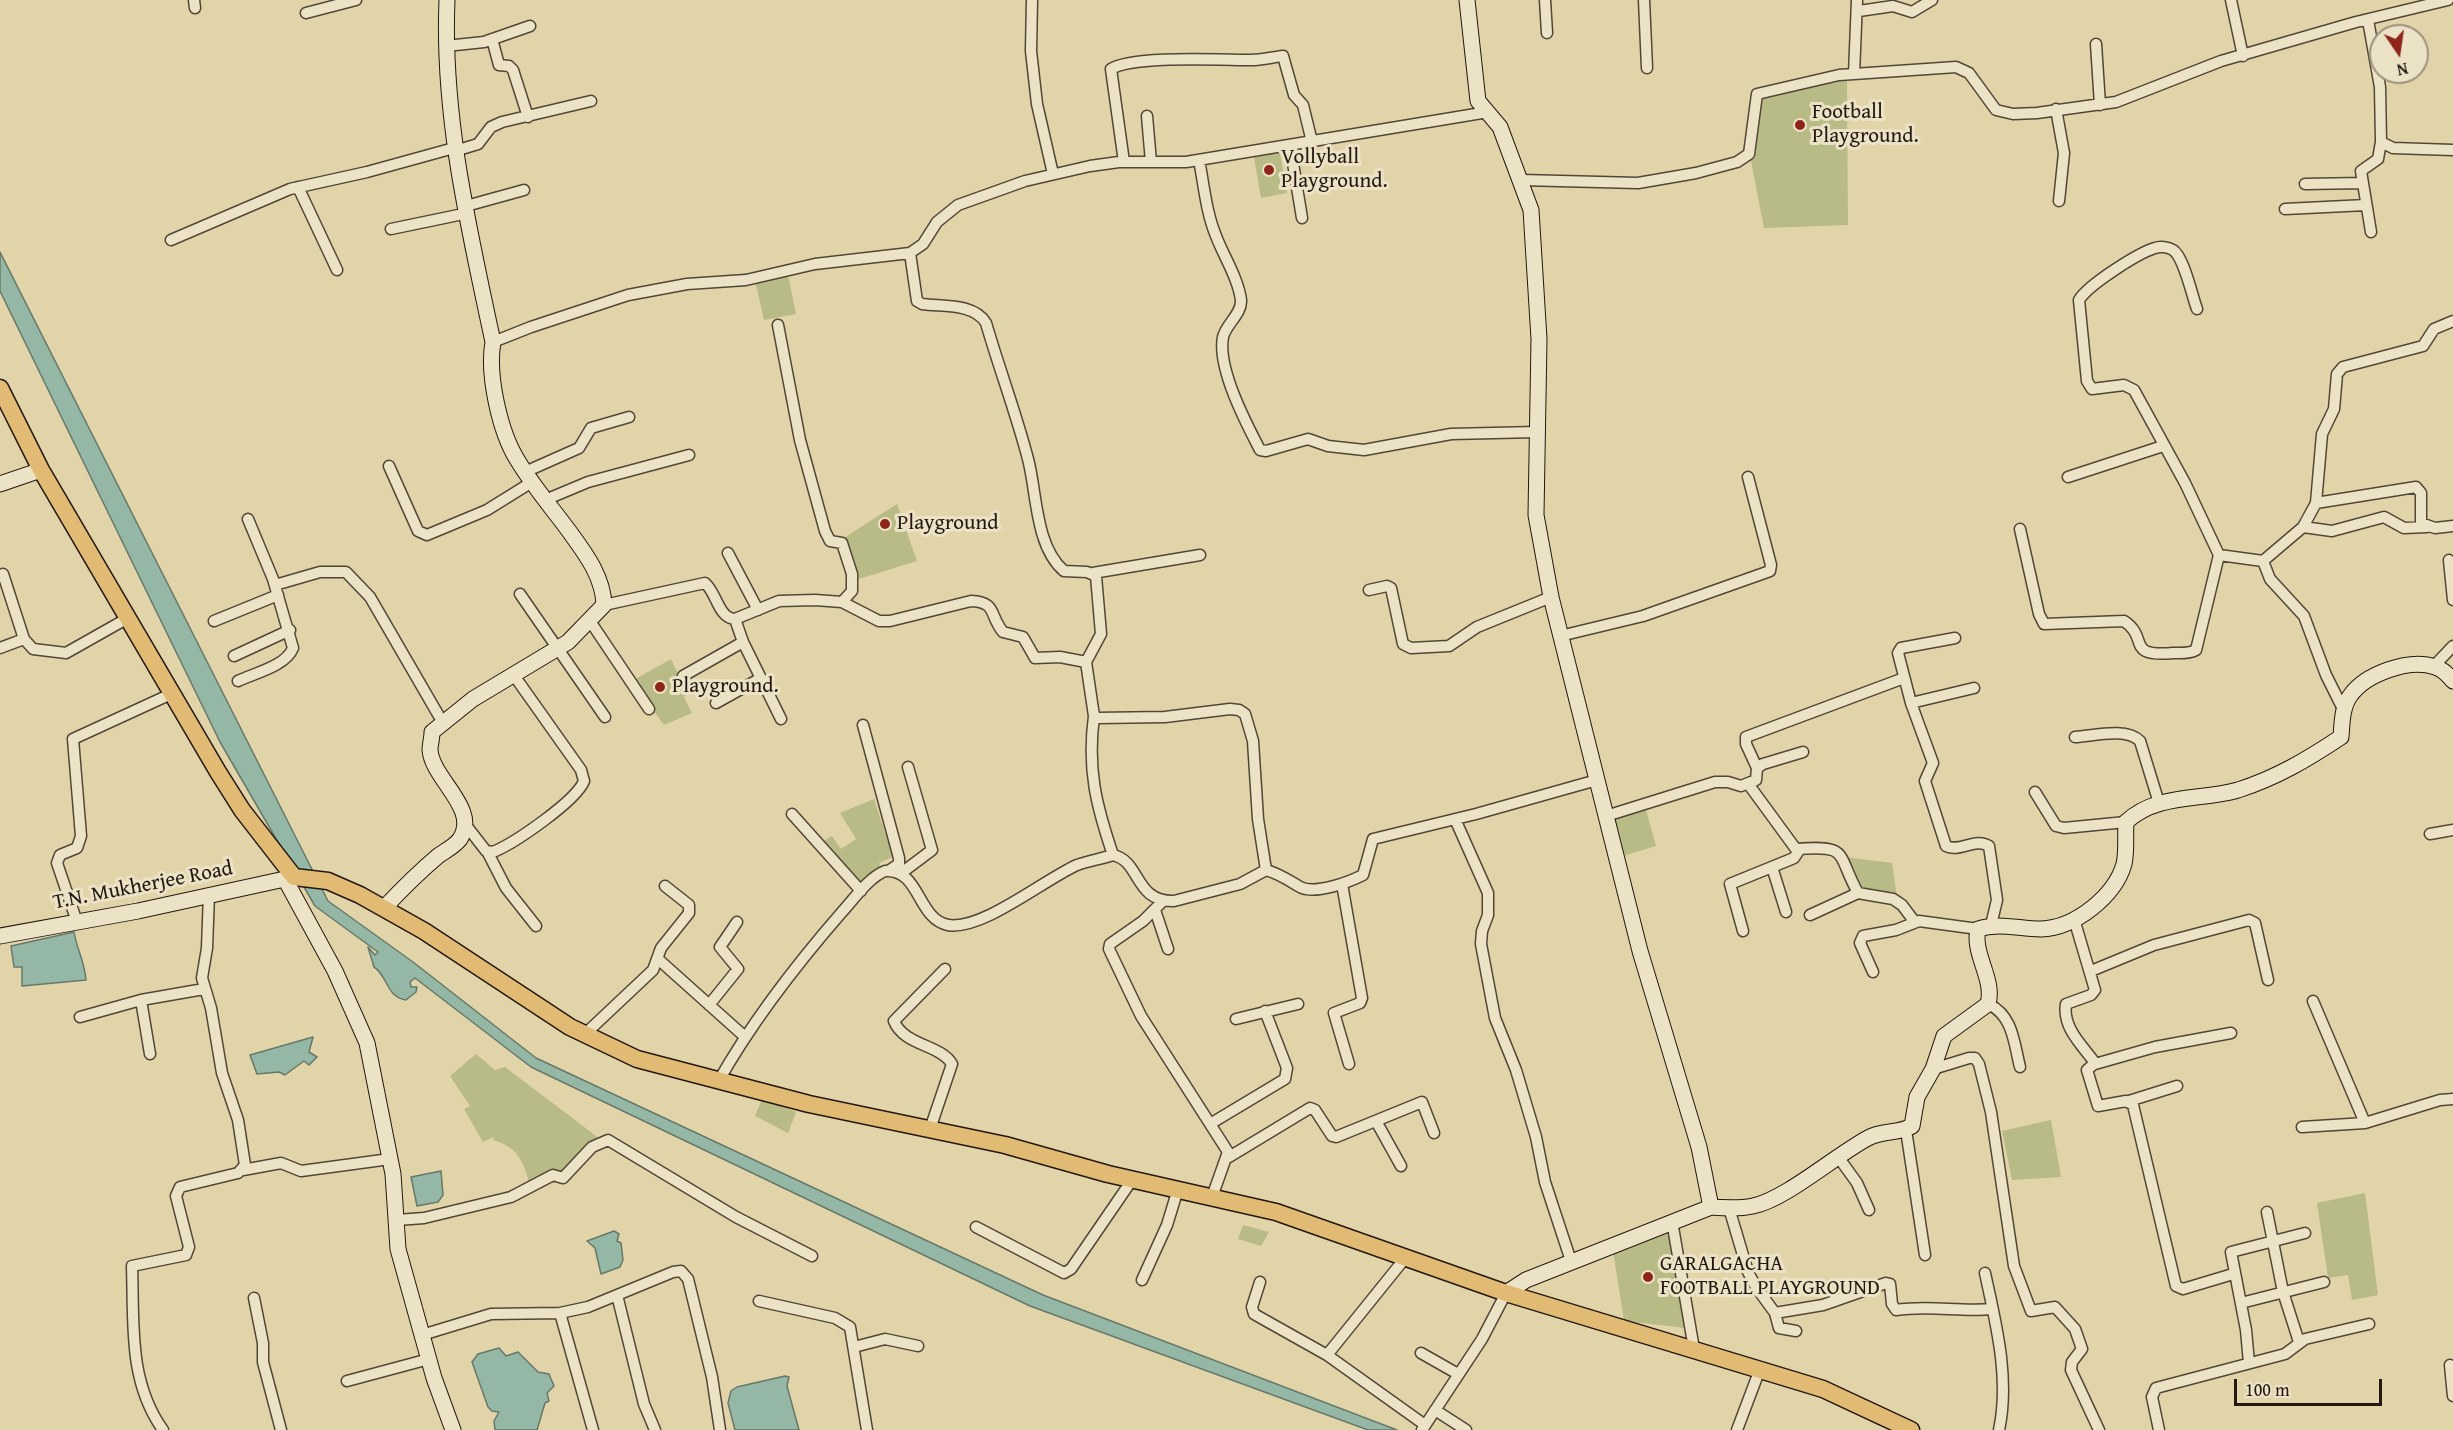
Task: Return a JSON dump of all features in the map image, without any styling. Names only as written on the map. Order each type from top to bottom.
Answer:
[{"type":"main road","points":[[0,388],[41,470],[171,694],[242,810],[290,878],[328,881],[384,908],[424,931],[584,1035],[638,1059],[718,1082],[809,1104],[1005,1145],[1132,1180],[1276,1212],[1506,1293],[1760,1369],[1845,1397],[1911,1430]]},
{"type":"street","points":[[306,13],[356,0]]},
{"type":"street","points":[[447,0],[447,83],[454,150],[493,342],[490,363],[495,399],[516,459],[597,574],[604,604]]},
{"type":"street","points":[[1032,0],[1031,51],[1037,104],[1053,174]]},
{"type":"street","points":[[1467,0],[1478,101],[1500,127],[1531,210],[1536,253],[1539,339],[1536,514],[1551,597],[1643,961],[1699,1147],[1711,1207]]},
{"type":"street","points":[[1545,0],[1547,33]]},
{"type":"street","points":[[1644,0],[1647,68]]},
{"type":"street","points":[[1854,74],[1858,5],[1893,6],[1912,12],[1932,0]]},
{"type":"street","points":[[2231,0],[2243,56]]},
{"type":"street","points":[[1521,180],[1638,183],[1696,173],[1737,162],[1749,154],[1757,94],[1854,74],[1956,67],[1969,73],[1996,110],[2013,114],[2100,105],[2126,99],[2221,61],[2448,0]]},
{"type":"street","points":[[2368,20],[2380,87],[2381,142],[2378,159],[2361,171],[2371,232]]},
{"type":"street","points":[[446,46],[472,44],[530,26]]},
{"type":"street","points":[[492,39],[499,65],[509,66],[513,70],[528,117]]},
{"type":"street","points":[[2096,44],[2100,105]]},
{"type":"street","points":[[1124,162],[1111,69],[1176,59],[1253,60],[1283,56],[1294,95],[1304,105],[1312,142]]},
{"type":"street","points":[[171,240],[298,187],[454,150],[483,141],[491,127],[591,101]]},
{"type":"street","points":[[2056,109],[2064,153],[2059,201]]},
{"type":"street","points":[[493,342],[628,295],[687,284],[746,280],[815,264],[910,253],[923,244],[936,222],[958,205],[1024,181],[1053,174],[1124,162],[1199,160],[1488,112]]},
{"type":"street","points":[[1147,116],[1151,162]]},
{"type":"street","points":[[2381,142],[2393,148],[2453,150]]},
{"type":"street","points":[[1290,145],[1302,218]]},
{"type":"street","points":[[1199,160],[1215,235],[1228,261],[1241,300],[1240,308],[1223,338],[1224,356],[1238,406],[1260,450],[1266,451],[1308,439],[1328,446],[1364,450],[1450,434],[1536,432]]},
{"type":"street","points":[[2305,183],[2363,183]]},
{"type":"street","points":[[298,187],[337,270]]},
{"type":"street","points":[[391,229],[467,210],[524,190]]},
{"type":"street","points":[[2285,209],[2366,205]]},
{"type":"street","points":[[2197,309],[2180,258],[2174,251],[2165,247],[2156,247],[2092,287],[2079,300],[2090,387],[2098,390],[2129,387],[2134,390],[2185,483],[2211,544],[2219,555],[2263,561],[2303,527],[2316,503],[2318,451],[2322,434],[2334,409],[2337,374],[2343,367],[2423,346],[2434,329],[2453,321]]},
{"type":"street","points":[[910,253],[917,301],[922,304],[973,310],[981,315],[1028,462],[1041,530],[1064,571],[1094,573],[1200,555]]},
{"type":"street","points":[[778,325],[800,440],[825,531],[831,541],[842,543],[852,574],[852,591],[842,602]]},
{"type":"street","points":[[389,466],[418,531],[427,535],[487,510],[529,477],[579,447],[591,428],[629,417]]},
{"type":"street","points":[[2068,477],[2163,446]]},
{"type":"street","points":[[545,500],[588,482],[689,455]]},
{"type":"street","points":[[0,484],[41,470]]},
{"type":"street","points":[[1560,636],[1643,616],[1770,571],[1771,565],[1748,477]]},
{"type":"street","points":[[2316,503],[2416,487],[2421,494],[2419,517],[2421,523],[2427,527]]},
{"type":"street","points":[[2303,527],[2332,531],[2384,517],[2404,528],[2453,526]]},
{"type":"street","points":[[238,681],[290,656],[293,648],[290,630],[277,590],[248,519]]},
{"type":"street","points":[[2020,529],[2039,614],[2044,624],[2124,621],[2130,625],[2140,647],[2153,655],[2196,650],[2219,555]]},
{"type":"street","points":[[728,553],[758,610]]},
{"type":"street","points":[[2449,560],[2453,600]]},
{"type":"street","points":[[2263,561],[2270,579],[2304,616],[2326,675],[2344,711]]},
{"type":"street","points":[[214,621],[320,572],[346,572],[374,604],[442,723]]},
{"type":"street","points":[[1094,573],[1098,581],[1101,634],[1086,662],[1094,716],[1090,749],[1092,777],[1113,855]]},
{"type":"street","points":[[3,574],[24,639],[33,649],[66,653],[128,618]]},
{"type":"street","points":[[536,926],[506,888],[488,853],[465,824],[460,806],[436,769],[430,751],[432,732],[513,674],[556,650],[590,621],[604,604],[705,583],[710,587],[724,615],[735,619],[789,600],[842,602],[879,621],[890,621],[970,601],[983,602],[990,606],[1003,632],[1023,637],[1035,658],[1060,657],[1086,662]]},
{"type":"street","points":[[1369,590],[1387,586],[1391,588],[1403,644],[1411,648],[1449,646],[1477,627],[1551,597]]},
{"type":"street","points":[[520,594],[556,650],[605,717]]},
{"type":"street","points":[[735,619],[742,642],[781,719]]},
{"type":"street","points":[[590,621],[649,709]]},
{"type":"street","points":[[234,656],[290,630]]},
{"type":"street","points":[[1260,1282],[1252,1307],[1254,1314],[1327,1355],[1423,1427],[1482,1339],[1506,1293],[1526,1280],[1711,1207],[1729,1208],[1764,1202],[1874,1135],[1906,1130],[1912,1126],[1921,1087],[1933,1069],[1944,1036],[1988,1004],[1989,990],[1976,943],[1997,900],[1989,846],[1980,842],[1954,848],[1946,846],[1924,781],[1933,763],[1911,703],[1898,653],[1901,648],[1955,638]]},
{"type":"street","points":[[0,648],[24,639]]},
{"type":"street","points":[[683,676],[742,642]]},
{"type":"street","points":[[2434,666],[2453,646]]},
{"type":"street","points":[[2035,792],[2056,826],[2064,828],[2126,822],[2137,812],[2159,803],[2237,790],[2272,778],[2341,737],[2344,711],[2349,697],[2363,682],[2380,673],[2413,665],[2434,666],[2453,681]]},
{"type":"street","points":[[488,853],[497,850],[553,813],[575,796],[584,780],[581,770],[513,674]]},
{"type":"street","points":[[716,703],[761,678]]},
{"type":"street","points":[[1606,816],[1714,782],[1749,784],[1756,780],[1757,768],[1746,744],[1746,737],[1904,678]]},
{"type":"street","points":[[1911,703],[1974,688]]},
{"type":"street","points":[[77,922],[57,863],[60,855],[77,848],[81,837],[73,739],[171,694]]},
{"type":"street","points":[[1094,716],[1098,718],[1165,717],[1230,709],[1239,710],[1245,714],[1253,741],[1258,819],[1266,870]]},
{"type":"street","points":[[863,724],[899,858],[895,872]]},
{"type":"street","points":[[2075,737],[2124,734],[2135,736],[2140,741],[2159,803]]},
{"type":"street","points":[[1757,768],[1763,764],[1803,752]]},
{"type":"street","points":[[718,1082],[744,1036],[800,960],[861,891],[879,873],[895,872],[932,850],[908,767]]},
{"type":"street","points":[[895,872],[915,888],[927,912],[939,922],[959,925],[993,914],[1077,865],[1113,855],[1125,861],[1145,891],[1153,898],[1163,902],[1240,884],[1266,870],[1279,874],[1300,887],[1311,889],[1342,884],[1363,875],[1373,839],[1597,780]]},
{"type":"street","points":[[1743,931],[1730,884],[1797,855],[1797,849],[1749,784]]},
{"type":"street","points":[[792,814],[861,891]]},
{"type":"street","points":[[1455,819],[1488,893],[1488,915],[1482,931],[1481,944],[1490,995],[1497,1025],[1516,1070],[1534,1127],[1545,1182],[1571,1261]]},
{"type":"street","points":[[1873,972],[1860,939],[1914,921],[2044,929],[2074,919],[2089,910],[2116,881],[2124,863],[2126,822]]},
{"type":"street","points":[[384,908],[437,857],[459,842],[465,824]]},
{"type":"street","points":[[2430,834],[2453,830]]},
{"type":"street","points":[[1797,849],[1826,847],[1841,854],[1858,893]]},
{"type":"street","points":[[1772,867],[1786,912]]},
{"type":"street","points":[[290,878],[367,1043],[390,1159],[398,1249],[429,1359],[453,1430]]},
{"type":"street","name":"T.N. Mukherjee Road","points":[[0,936],[290,878]]},
{"type":"street","points":[[1342,884],[1362,992],[1360,1003],[1334,1013],[1348,1064]]},
{"type":"street","points":[[584,1035],[652,970],[662,948],[691,909],[665,886]]},
{"type":"street","points":[[1810,915],[1858,893],[1893,899],[1902,905],[1914,921]]},
{"type":"street","points":[[209,894],[207,948],[202,969],[204,988],[211,1008],[225,1087],[238,1120],[245,1165],[243,1170]]},
{"type":"street","points":[[1163,902],[1110,944],[1109,949],[1141,1016],[1229,1156]]},
{"type":"street","points":[[1155,910],[1168,949]]},
{"type":"street","points":[[2074,919],[2091,971],[2094,992],[2070,1001],[2065,1009],[2071,1031],[2095,1064]]},
{"type":"street","points":[[2091,971],[2154,945],[2249,920],[2255,923],[2268,980]]},
{"type":"street","points":[[709,1005],[738,969],[720,947],[737,922]]},
{"type":"street","points":[[658,959],[744,1036]]},
{"type":"street","points":[[930,1129],[952,1064],[943,1056],[912,1041],[894,1022],[945,969]]},
{"type":"street","points":[[80,1017],[141,1000],[204,988]]},
{"type":"street","points":[[141,1000],[150,1054]]},
{"type":"street","points":[[2313,1000],[2365,1123]]},
{"type":"street","points":[[1236,1019],[1298,1004]]},
{"type":"street","points":[[1988,1004],[2000,1010],[2007,1020],[2020,1067]]},
{"type":"street","points":[[1210,1124],[1285,1078],[1287,1068],[1265,1011]]},
{"type":"street","points":[[2177,1086],[2129,1101],[2098,1106],[2087,1073],[2088,1068],[2095,1064],[2155,1047],[2231,1033]]},
{"type":"street","points":[[1933,1069],[1969,1058],[1977,1060],[1991,1112],[2016,1274],[2031,1311],[2055,1307],[2077,1333],[2082,1350],[2072,1362],[2071,1370],[2098,1430]]},
{"type":"street","points":[[2302,1127],[2365,1123],[2440,1100],[2453,1099]]},
{"type":"street","points":[[2129,1101],[2135,1110],[2176,1286],[2183,1288],[2233,1274]]},
{"type":"street","points":[[1212,1197],[1229,1156],[1310,1108],[1315,1110],[1334,1137],[1422,1102],[1434,1133]]},
{"type":"street","points":[[1376,1121],[1401,1166]]},
{"type":"street","points":[[1906,1130],[1925,1255]]},
{"type":"street","points":[[397,1220],[424,1218],[511,1197],[553,1175],[563,1178],[592,1147],[608,1140],[726,1212],[812,1256]]},
{"type":"street","points":[[1839,1158],[1857,1183],[1869,1210]]},
{"type":"street","points":[[163,1430],[154,1418],[146,1397],[133,1346],[132,1266],[188,1253],[176,1196],[180,1187],[243,1170],[281,1163],[302,1171],[390,1159]]},
{"type":"street","points":[[976,1227],[1064,1273],[1071,1269],[1132,1180]]},
{"type":"street","points":[[1142,1280],[1167,1225],[1178,1189]]},
{"type":"street","points":[[1729,1208],[1748,1272],[1756,1287],[1775,1312],[1779,1328],[1796,1331]]},
{"type":"street","points":[[2267,1212],[2283,1292],[2299,1342]]},
{"type":"street","points":[[1672,1221],[1694,1349]]},
{"type":"street","points":[[2249,1363],[2241,1303],[2230,1257],[2232,1250],[2306,1233]]},
{"type":"street","points":[[1327,1355],[1406,1257]]},
{"type":"street","points":[[422,1335],[491,1314],[560,1313],[588,1306],[673,1272],[681,1271],[686,1275],[712,1377],[720,1430]]},
{"type":"street","points":[[1985,1273],[2002,1373],[2002,1415],[1999,1430]]},
{"type":"street","points":[[2241,1303],[2325,1282]]},
{"type":"street","points":[[1775,1312],[1822,1305],[1886,1283],[1890,1284],[1892,1304],[1896,1310],[1929,1306],[1955,1310],[1992,1309]]},
{"type":"street","points":[[617,1295],[644,1404],[655,1430]]},
{"type":"street","points":[[254,1298],[263,1362],[281,1430]]},
{"type":"street","points":[[759,1301],[842,1321],[850,1327],[867,1430]]},
{"type":"street","points":[[560,1313],[593,1430]]},
{"type":"street","points":[[2159,1430],[2152,1397],[2156,1388],[2285,1354],[2299,1342],[2369,1324]]},
{"type":"street","points":[[854,1347],[885,1339],[918,1346]]},
{"type":"street","points":[[1421,1353],[1458,1374]]},
{"type":"street","points":[[347,1381],[429,1359]]},
{"type":"street","points":[[2450,1365],[2453,1396]]},
{"type":"street","points":[[1737,1430],[1760,1369]]},
{"type":"street","points":[[1435,1410],[1466,1430]]},
{"type":"green space","name":"Football Playground.","points":[[1847,77],[1848,225],[1764,228],[1750,156],[1757,94]]},
{"type":"green space","name":"Vollyball Playground.","points":[[1278,142],[1287,193],[1261,198],[1252,146]]},
{"type":"green space","points":[[788,275],[796,314],[764,320],[755,281]]},
{"type":"green space","name":"Playground","points":[[897,504],[917,561],[849,582],[836,543]]},
{"type":"green space","name":"Playground.","points":[[671,659],[687,693],[684,697],[692,713],[664,725],[632,681]]},
{"type":"green space","points":[[874,799],[893,857],[879,863],[882,870],[858,891],[817,845],[832,836],[841,849],[856,839],[840,813]]},
{"type":"green space","points":[[1645,806],[1656,846],[1617,858],[1606,816]]},
{"type":"green space","points":[[1845,857],[1892,863],[1898,904],[1853,899]]},
{"type":"green space","points":[[476,1054],[495,1070],[505,1067],[604,1142],[563,1178],[530,1186],[522,1163],[514,1151],[493,1140],[494,1137],[483,1142],[464,1109],[470,1106],[450,1076]]},
{"type":"green space","points":[[762,1099],[781,1100],[780,1106],[796,1112],[788,1133],[755,1116]]},
{"type":"green space","points":[[2051,1120],[2061,1177],[2012,1180],[2002,1131]]},
{"type":"green space","points":[[2365,1193],[2378,1295],[2352,1300],[2348,1275],[2328,1278],[2317,1203]]},
{"type":"green space","points":[[1243,1225],[1269,1232],[1261,1246],[1238,1239]]},
{"type":"green space","name":"GARALGACHA FOOTBALL PLAYGROUND","points":[[1664,1231],[1672,1239],[1685,1328],[1624,1321],[1613,1251]]},
{"type":"shaded area","points":[[0,252],[328,901],[413,962],[536,1058],[1043,1295],[1397,1430],[1368,1430],[1030,1306],[531,1067],[415,978],[410,982],[411,987],[417,987],[416,992],[406,1000],[395,995],[374,967],[368,947],[375,955],[378,952],[315,906],[220,742],[0,291]]},
{"type":"shaded area","points":[[74,932],[86,980],[22,986],[22,967],[14,967],[11,946]]},
{"type":"shaded area","points":[[313,1037],[309,1052],[317,1057],[309,1065],[304,1061],[285,1075],[279,1072],[257,1074],[250,1055]]},
{"type":"shaded area","points":[[441,1171],[443,1195],[438,1202],[417,1206],[411,1177]]},
{"type":"shaded area","points":[[614,1231],[619,1234],[617,1241],[621,1243],[623,1260],[620,1267],[601,1274],[595,1248],[587,1241]]},
{"type":"shaded area","points":[[499,1348],[506,1356],[518,1352],[538,1372],[549,1374],[554,1386],[547,1393],[549,1401],[545,1403],[537,1430],[495,1430],[494,1421],[499,1412],[492,1411],[488,1407],[472,1362],[478,1354]]},
{"type":"shaded area","points":[[789,1377],[787,1386],[799,1430],[735,1430],[728,1403],[731,1391],[737,1387]]},
{"type":"place","name":"Football Playground.","points":[[1800,125]]},
{"type":"place","name":"Vollyball Playground.","points":[[1269,170]]},
{"type":"place","name":"Playground","points":[[885,524]]},
{"type":"place","name":"Playground.","points":[[660,687]]},
{"type":"place","name":"GARALGACHA FOOTBALL PLAYGROUND","points":[[1648,1277]]}]
